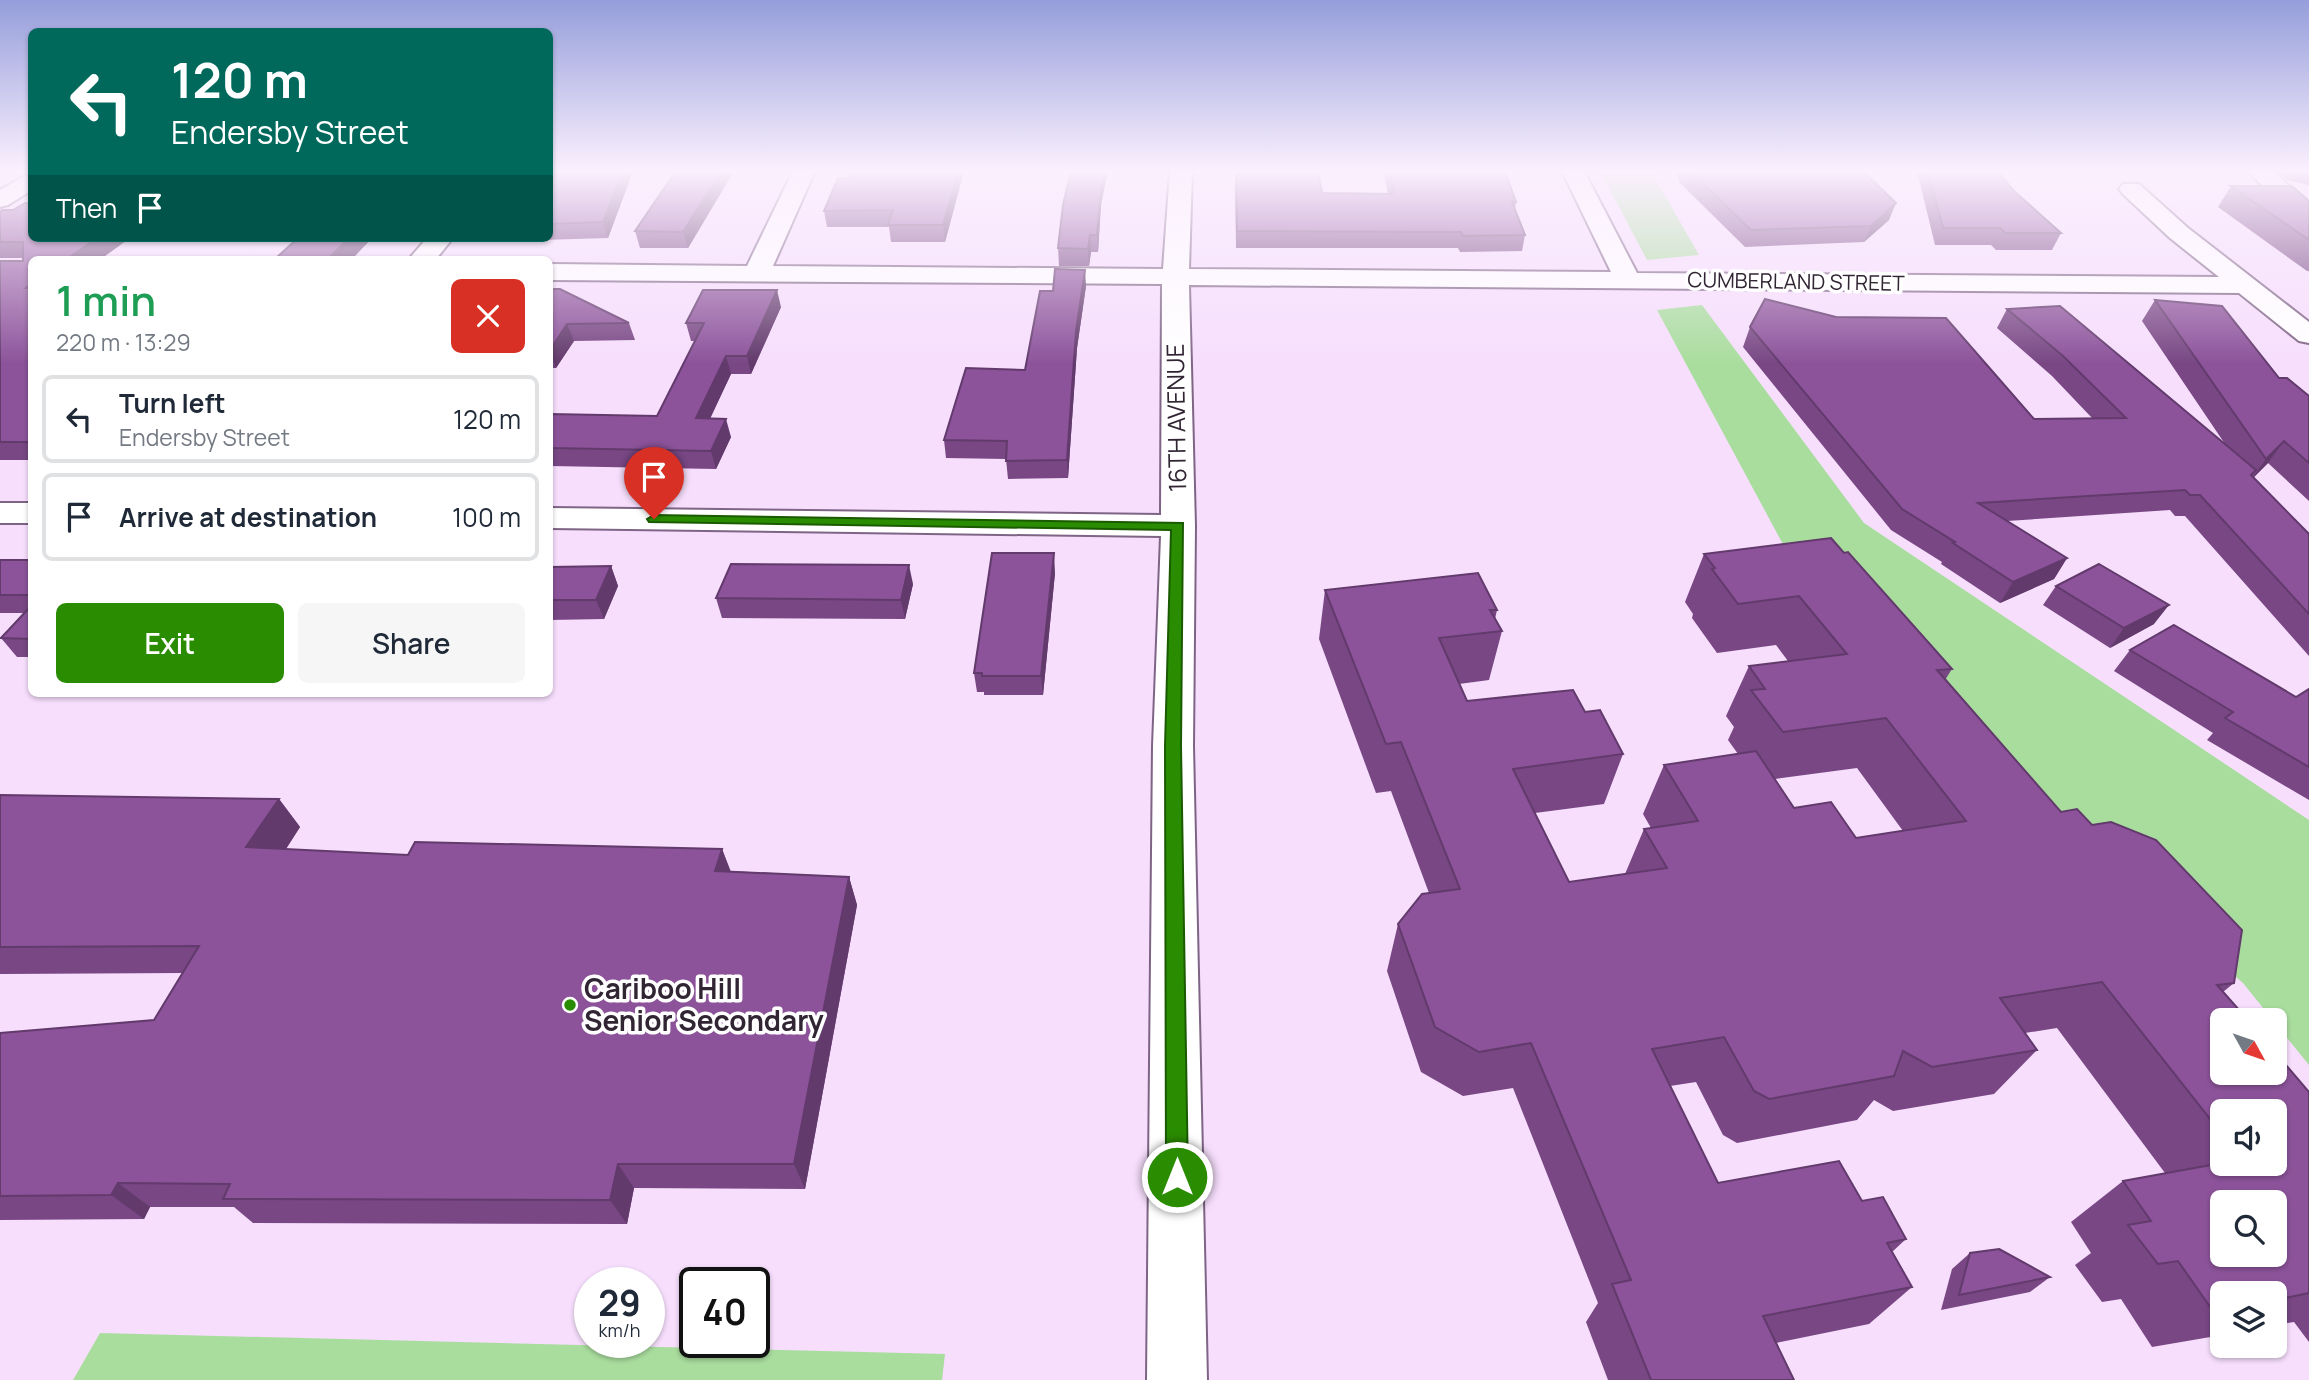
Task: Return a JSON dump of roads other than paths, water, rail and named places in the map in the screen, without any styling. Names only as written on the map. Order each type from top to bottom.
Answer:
[{"type":"street","points":[[756,274],[774,235]]},
{"type":"street","name":"16TH AVENUE","points":[[1177,1380],[1173,746],[1178,526],[1178,235]]},
{"type":"street","points":[[1605,235],[1628,280]]},
{"type":"street","points":[[2182,235],[2309,335]]},
{"type":"street","points":[[425,256],[437,242]]},
{"type":"street","name":"CUMBERLAND STREET","points":[[553,272],[2245,285]]},
{"type":"street","points":[[0,513],[28,513]]},
{"type":"street","points":[[553,518],[1178,526]]},
{"type":"place","name":"Cariboo Hill Senior Secondary","points":[[570,1005]]}]
